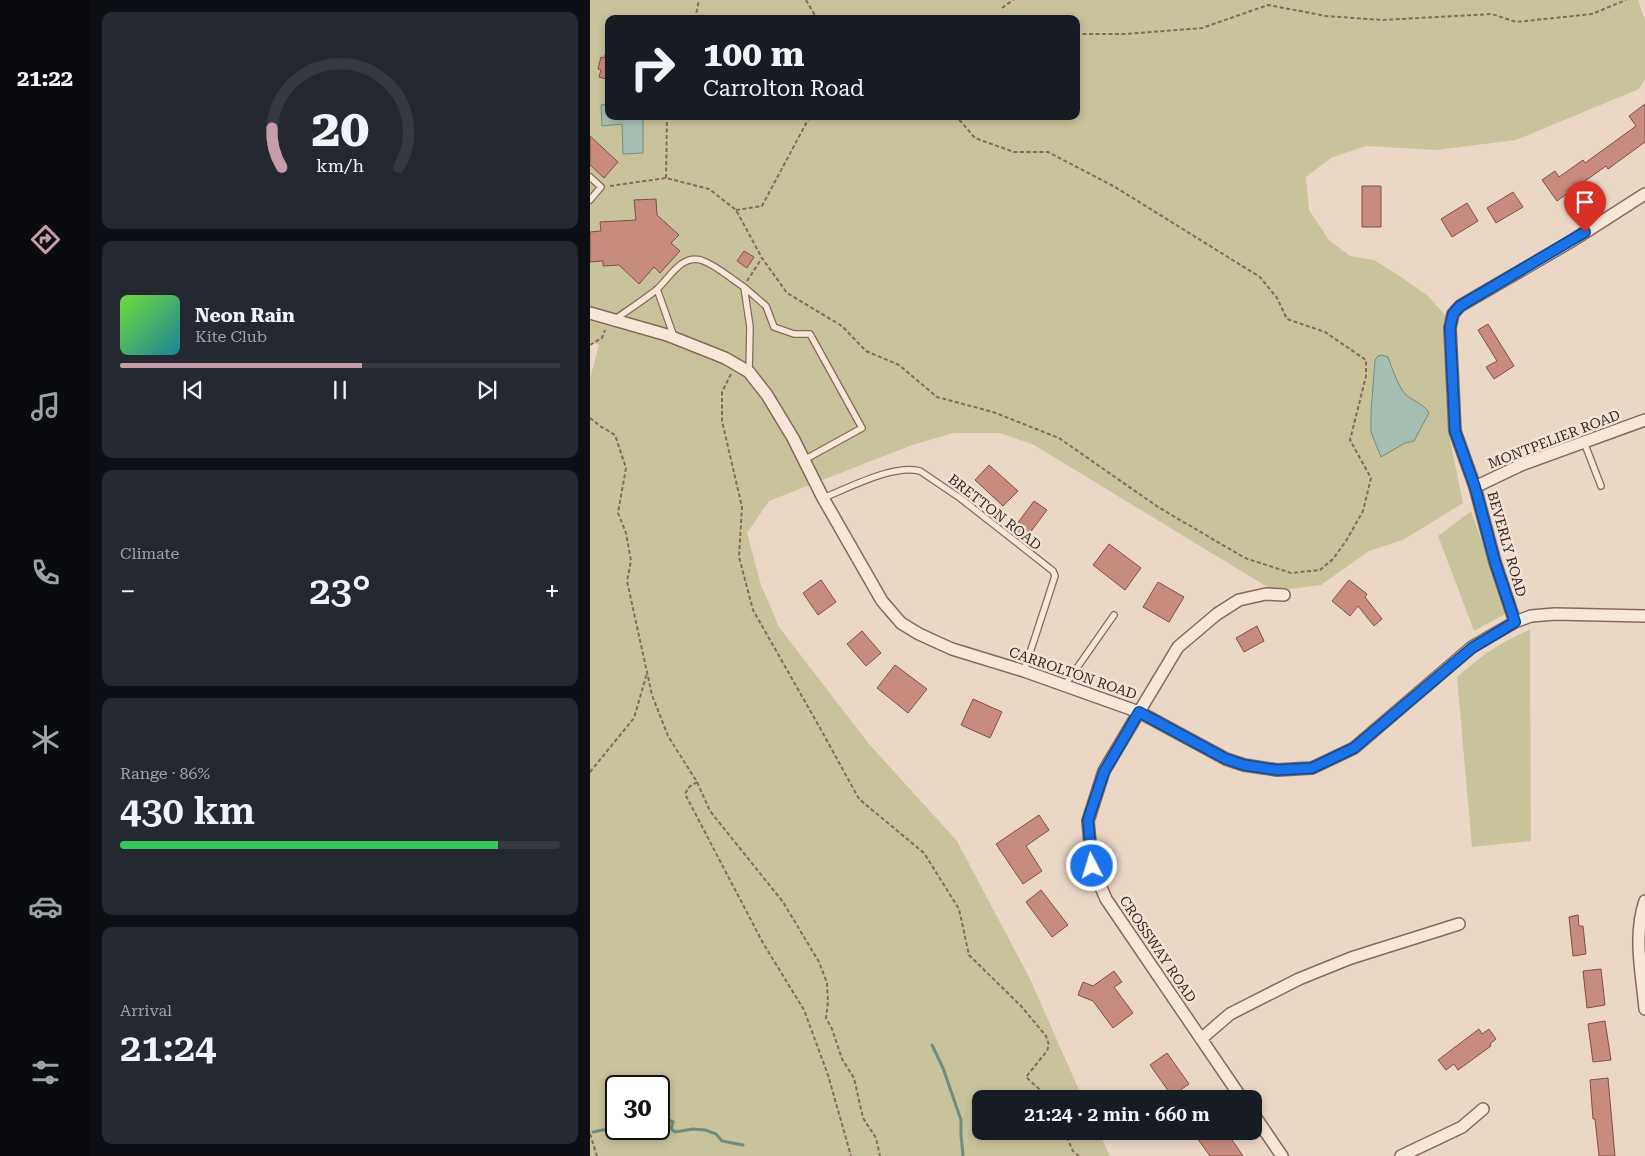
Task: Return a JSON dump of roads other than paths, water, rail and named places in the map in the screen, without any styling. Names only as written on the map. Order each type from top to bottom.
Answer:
[{"type":"street","name":"BEVERLY ROAD","points":[[1515,622],[1495,562],[1475,487],[1455,431],[1450,328],[1453,314],[1460,306],[1475,296],[1570,242],[1645,194]]},
{"type":"street","name":"CARROLTON ROAD","points":[[590,313],[675,338],[725,358],[749,372],[767,396],[882,601],[901,623],[919,634],[952,649],[1024,670],[1139,712],[1226,759],[1244,765],[1277,770],[1312,768],[1354,748],[1472,648],[1515,622],[1531,616],[1556,614],[1645,616]]},
{"type":"street","name":"MONTPELIER ROAD","points":[[1475,487],[1521,465],[1645,420]]},
{"type":"street","name":"CROSSWAY ROAD","points":[[1236,1090],[1106,899],[1092,866],[1088,820],[1104,772],[1178,648],[1216,614],[1239,600],[1266,594],[1284,595]]},
{"type":"street","points":[[1645,901],[1640,925],[1645,1009]]},
{"type":"street","points":[[1201,1039],[1230,1014],[1299,979],[1351,958],[1459,924]]},
{"type":"street","points":[[1401,1156],[1462,1127],[1483,1109]]},
{"type":"street","points":[[1262,1127],[1282,1156]]},
{"type":"lane","points":[[590,177],[601,187],[590,200]]},
{"type":"lane","points":[[614,320],[657,289],[674,270],[689,260],[700,260],[744,287],[766,306],[774,326],[794,334],[810,334],[862,428],[804,460]]},
{"type":"lane","points":[[744,287],[750,327],[749,372]]},
{"type":"lane","points":[[657,289],[675,338]]},
{"type":"lane","points":[[1584,442],[1601,486]]},
{"type":"lane","name":"BRETTON ROAD","points":[[823,498],[878,476],[913,469],[920,471],[960,498],[1053,572],[1055,576],[1024,670]]},
{"type":"lane","points":[[1065,685],[1114,615]]},
{"type":"waterway","points":[[932,1045],[943,1068],[961,1120],[963,1156]]},
{"type":"waterway","points":[[670,1121],[673,1122],[671,1129],[675,1132],[693,1129],[705,1130],[716,1134],[722,1141],[743,1145]]},
{"type":"waterway","points":[[593,1132],[605,1130]]}]
